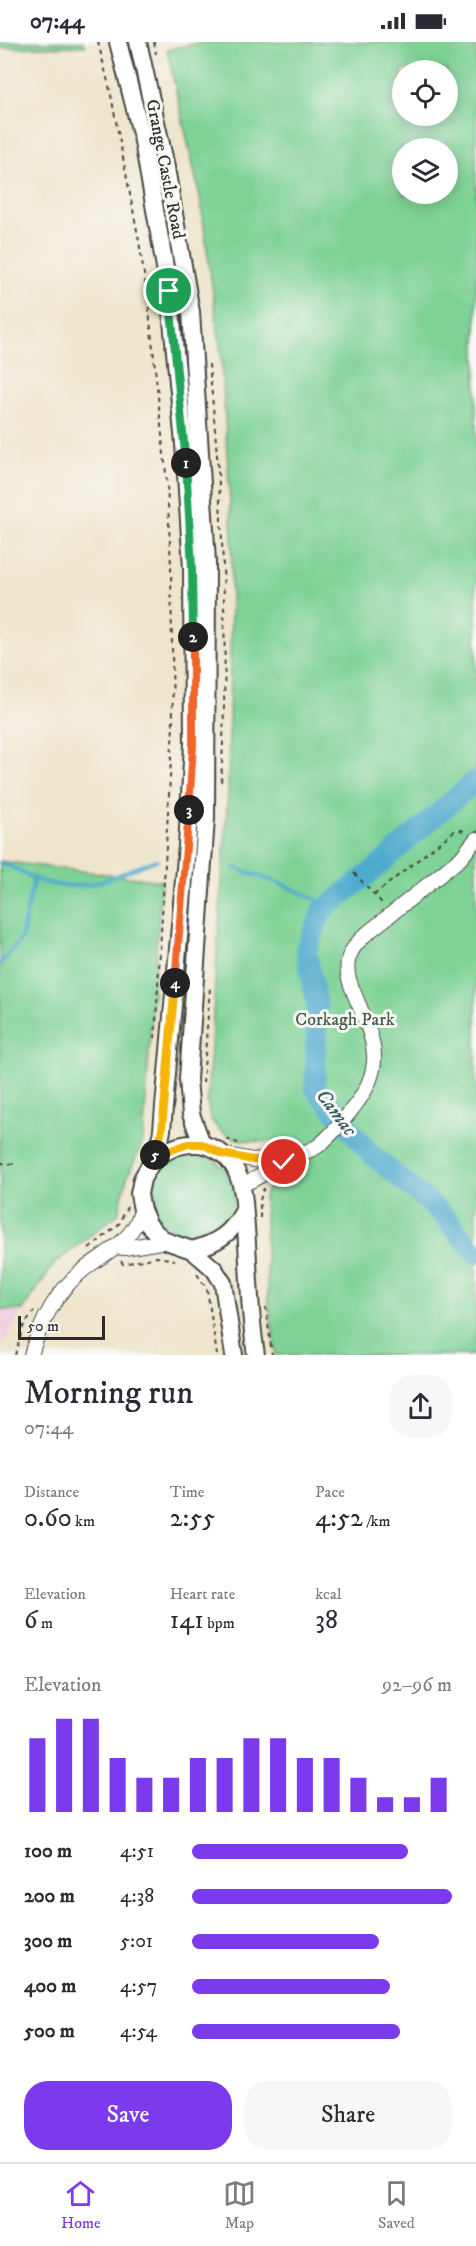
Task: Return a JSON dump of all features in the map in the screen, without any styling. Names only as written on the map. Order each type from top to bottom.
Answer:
[{"type":"main road","name":"Grange Castle Road","points":[[118,42],[143,141],[169,291],[184,444],[192,568],[193,745],[187,846],[162,1130],[158,1151],[142,1179],[140,1194],[135,1205]]},
{"type":"main road","name":"Grange Castle Road","points":[[138,42],[165,162],[191,312],[207,562],[206,818],[188,1079],[191,1114],[202,1144]]},
{"type":"main road","points":[[150,1164],[161,1154],[174,1148],[188,1144],[202,1144],[222,1154],[237,1172],[244,1196],[251,1325],[256,1355]]},
{"type":"main road","points":[[135,1205],[148,1224],[166,1240],[192,1250],[214,1269],[223,1283],[234,1355]]},
{"type":"main road","points":[[192,1250],[218,1241],[230,1232],[244,1210]]},
{"type":"street","points":[[241,1185],[254,1181],[264,1172],[291,1157],[317,1147],[349,1114],[365,1093],[372,1076],[374,1057],[372,1040],[347,973],[348,960],[354,947],[365,935],[461,858],[472,837]]},
{"type":"street","points":[[222,1154],[253,1160],[291,1157]]},
{"type":"street","points":[[31,1355],[42,1323],[63,1291],[79,1273],[115,1247],[135,1227],[135,1205]]},
{"type":"street","points":[[115,1247],[125,1248],[166,1240]]},
{"type":"path","points":[[98,42],[110,90],[140,241],[167,483],[171,566],[173,725],[154,1048]]},
{"type":"path","points":[[374,895],[454,831],[462,830],[472,837]]},
{"type":"path","points":[[354,873],[383,904]]},
{"type":"path","points":[[0,1163],[14,1164]]},
{"type":"path","points":[[260,1218],[262,1190],[267,1185]]},
{"type":"path","points":[[106,1235],[135,1205]]},
{"type":"path","points":[[123,1264],[156,1257],[177,1260]]},
{"type":"path","points":[[195,1272],[207,1289],[217,1355]]},
{"type":"path","points":[[265,1299],[272,1355]]},
{"type":"shaded area","points":[[0,1310],[23,1310],[4,1343],[1,1355]]},
{"type":"green space","points":[[0,42],[83,42],[85,46],[0,48]]},
{"type":"green space","name":"Corkagh Park","points":[[201,42],[476,42],[476,1355],[276,1355],[268,1298],[264,1195],[274,1184],[296,1176],[289,1140],[247,1141],[227,1135],[212,1121],[207,1102],[228,794],[232,535],[221,353],[200,197],[167,50]]},
{"type":"green space","points":[[0,861],[161,881],[143,1141],[127,1178],[118,1214],[54,1264],[23,1310],[0,1310]]},
{"type":"green space","points":[[193,1154],[209,1157],[222,1166],[231,1179],[234,1195],[231,1211],[222,1224],[209,1233],[193,1236],[177,1233],[164,1224],[155,1211],[152,1195],[155,1179],[164,1166],[177,1157]]},
{"type":"waterway","name":"Camac","points":[[476,780],[376,868],[322,911],[306,950],[317,1007],[315,1088],[370,1153],[442,1214],[476,1253]]},
{"type":"waterway","points":[[0,863],[47,883],[78,886],[104,880],[157,860]]},
{"type":"waterway","points":[[235,868],[285,885],[329,906]]},
{"type":"waterway","points":[[0,964],[21,939],[34,878]]},
{"type":"route","points":[[169,291],[184,444],[192,568],[193,745],[187,846],[162,1130],[158,1151],[150,1164],[161,1154],[188,1144],[202,1144],[222,1154],[253,1160],[291,1157],[284,1162]]}]
